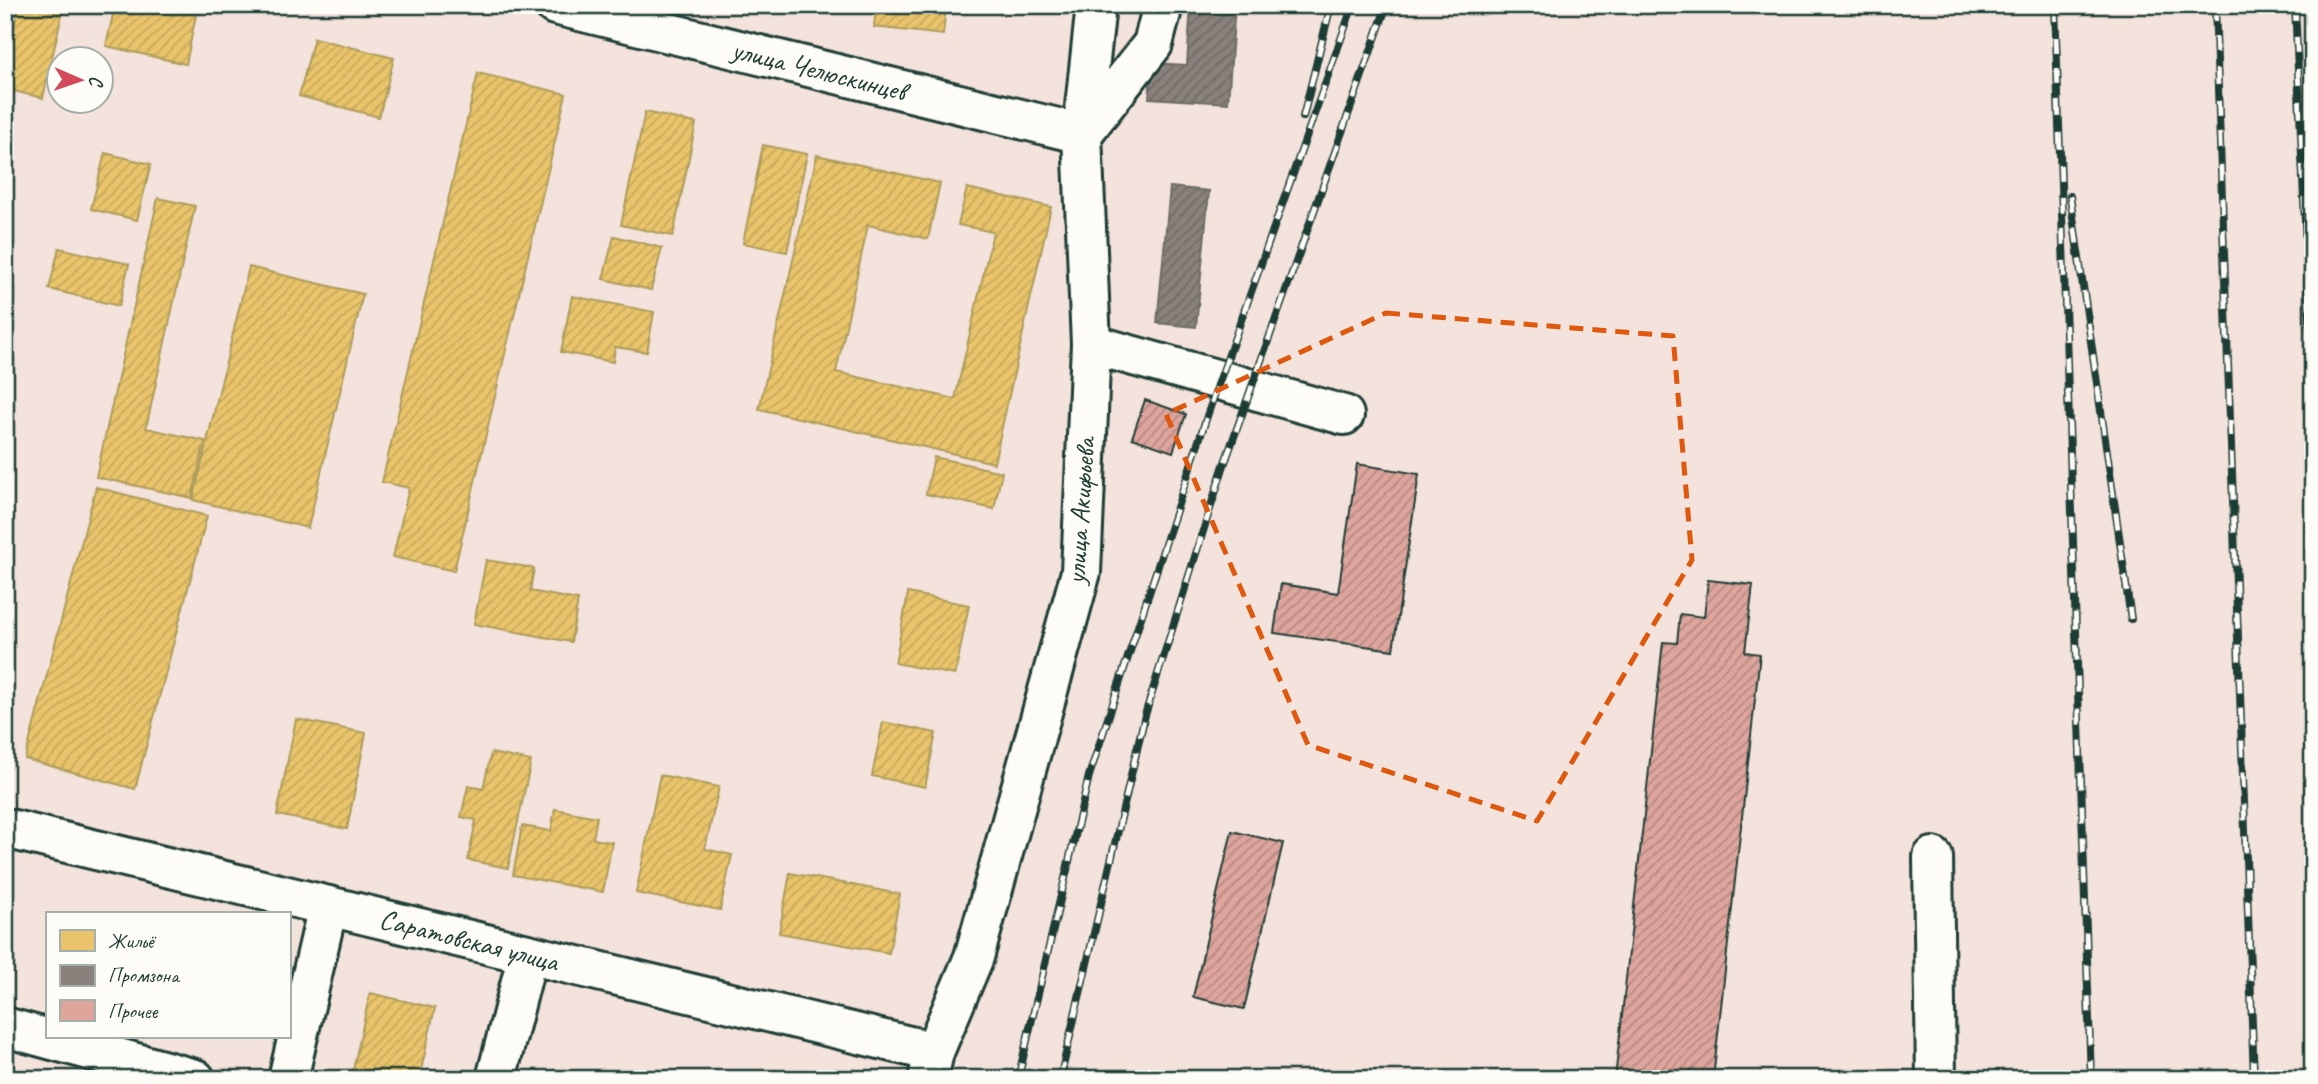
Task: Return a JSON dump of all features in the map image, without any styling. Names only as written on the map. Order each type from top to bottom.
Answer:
[{"type":"street","name":"улица Челюскинцев","points":[[555,5],[1082,134]]},
{"type":"street","name":"улица Акифьева","points":[[931,1065],[974,957],[1081,572],[1091,344],[1082,134],[1096,5]]},
{"type":"street","points":[[1082,134],[1153,44],[1163,5]]},
{"type":"street","points":[[1091,344],[1344,415]]},
{"type":"street","name":"Саратовская улица","points":[[5,828],[528,954],[931,1065]]},
{"type":"street","points":[[1933,857],[1936,1079]]},
{"type":"street","points":[[288,1079],[328,906]]},
{"type":"street","points":[[496,1079],[528,954]]},
{"type":"street","points":[[5,1027],[195,1079]]},
{"type":"highlighted area","points":[[1386,313],[1673,336],[1692,560],[1537,821],[1308,745],[1166,414]]},
{"type":"building: Жильё","points":[[19,5],[64,5],[55,46],[46,46],[46,85],[43,98],[5,89],[5,68]]},
{"type":"building: Жильё","points":[[115,5],[198,5],[186,64],[116,48],[116,46],[106,46]]},
{"type":"building: Жильё","points":[[876,5],[946,5],[943,35],[874,27]]},
{"type":"building: Жильё","points":[[314,38],[394,58],[379,117],[299,96]]},
{"type":"building: Жильё","points":[[478,73],[566,94],[454,571],[393,557],[409,488],[382,482]]},
{"type":"building: Жильё","points":[[645,112],[696,123],[673,236],[621,225]]},
{"type":"building: Жильё","points":[[763,145],[807,154],[787,252],[743,243]]},
{"type":"building: Жильё","points":[[105,153],[151,164],[137,220],[91,209]]},
{"type":"building: Жильё","points":[[817,155],[940,183],[928,239],[868,225],[836,372],[955,399],[993,232],[958,225],[967,188],[1051,207],[994,463],[759,409]]},
{"type":"building: Жильё","points":[[158,198],[195,206],[146,428],[205,441],[192,498],[96,477]]},
{"type":"building: Жильё","points":[[614,236],[662,248],[651,290],[603,279]]},
{"type":"building: Жильё","points":[[59,248],[129,264],[119,306],[49,289]]},
{"type":"building: Жильё","points":[[249,267],[363,294],[308,528],[193,500]]},
{"type":"building: Жильё","points":[[572,296],[654,312],[647,352],[615,347],[613,362],[561,352]]},
{"type":"building: Жильё","points":[[934,457],[1002,472],[994,509],[926,494]]},
{"type":"building: Жильё","points":[[96,487],[207,516],[135,789],[25,759]]},
{"type":"building: Жильё","points":[[486,560],[534,568],[530,591],[578,600],[571,642],[474,624]]},
{"type":"building: Жильё","points":[[908,593],[969,605],[955,675],[895,663]]},
{"type":"building: Жильё","points":[[296,719],[366,733],[347,829],[277,815]]},
{"type":"building: Жильё","points":[[883,722],[936,733],[925,787],[872,776]]},
{"type":"building: Жильё","points":[[491,753],[531,761],[508,868],[468,860],[476,820],[461,817],[468,786],[483,789]]},
{"type":"building: Жильё","points":[[660,775],[719,787],[705,849],[732,855],[720,910],[636,893]]},
{"type":"building: Жильё","points":[[555,809],[597,817],[593,839],[612,842],[603,892],[513,875],[522,826],[551,831]]},
{"type":"building: Жильё","points":[[790,873],[900,894],[889,953],[779,933]]},
{"type":"building: Жильё","points":[[370,993],[435,1008],[419,1079],[351,1079]]},
{"type":"building: Промзона","points":[[1191,5],[1235,5],[1228,103],[1149,98],[1152,63],[1187,65]]},
{"type":"building: Промзона","points":[[1170,187],[1209,191],[1196,327],[1157,323]]},
{"type":"building: Прочее","points":[[1145,400],[1186,414],[1173,452],[1132,438]]},
{"type":"building: Прочее","points":[[1357,464],[1419,474],[1393,650],[1274,633],[1281,584],[1338,593]]},
{"type":"building: Прочее","points":[[1708,580],[1753,585],[1745,652],[1760,654],[1713,1079],[1615,1079],[1663,642],[1677,643],[1680,614],[1704,617]]},
{"type":"building: Прочее","points":[[1232,831],[1283,843],[1244,1009],[1193,997]]},
{"type":"railway","points":[[1303,117],[1331,5]]},
{"type":"railway","points":[[1018,1079],[1089,776],[1208,413],[1353,5]]},
{"type":"railway","points":[[1060,1079],[1145,715],[1223,468],[1387,5]]},
{"type":"railway","points":[[2055,5],[2091,1079]]},
{"type":"railway","points":[[2215,5],[2254,1079]]},
{"type":"railway","points":[[2295,5],[2313,394]]},
{"type":"railway","points":[[2070,196],[2131,619]]}]
